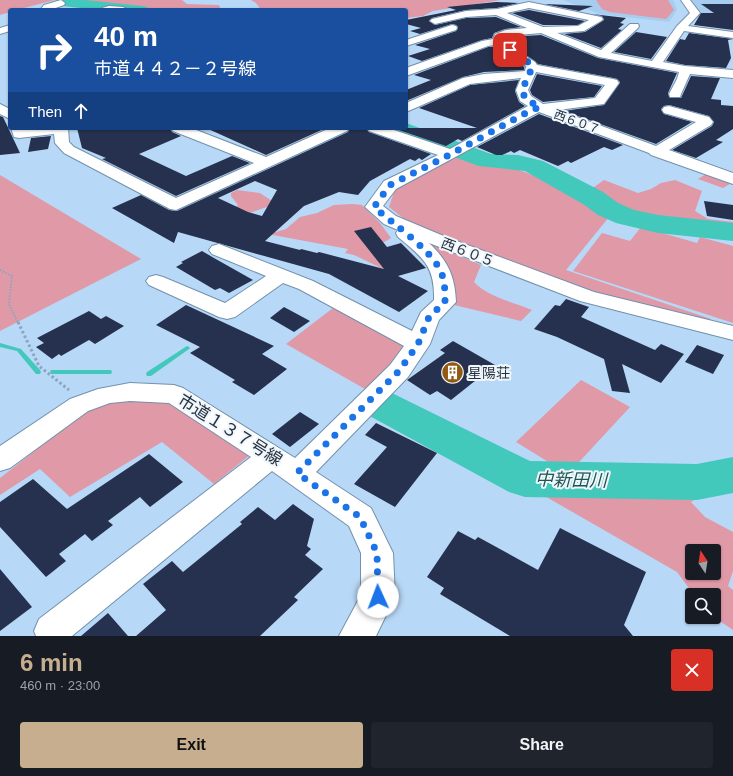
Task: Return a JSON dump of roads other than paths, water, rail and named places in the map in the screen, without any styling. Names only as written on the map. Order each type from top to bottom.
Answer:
[{"type":"street","points":[[655,65],[682,28],[695,19],[695,13],[685,0]]},
{"type":"street","points":[[46,8],[61,3]]},
{"type":"street","points":[[435,21],[466,14],[497,12],[528,5],[602,19],[580,29],[506,33],[499,36],[497,42]]},
{"type":"street","points":[[497,12],[603,55],[685,70],[733,74]]},
{"type":"street","points":[[603,55],[628,24]]},
{"type":"street","points":[[408,42],[452,28]]},
{"type":"street","points":[[682,28],[733,35]]},
{"type":"street","points":[[408,71],[486,43],[497,42],[531,64],[530,71],[522,90],[525,98],[540,102],[598,101],[613,83],[530,71],[467,81],[408,108]]},
{"type":"street","points":[[408,62],[423,66]]},
{"type":"street","points":[[675,94],[683,79],[685,70]]},
{"type":"street","points":[[586,90],[609,87]]},
{"type":"street","name":"西６０７","points":[[540,102],[656,152],[733,179]]},
{"type":"street","name":"西６０５","points":[[540,102],[533,109],[455,152],[390,185],[374,207],[390,220],[439,242],[587,297],[733,333]]},
{"type":"street","points":[[656,152],[706,122],[704,120],[674,113]]},
{"type":"street","points":[[18,130],[19,134],[47,130]]},
{"type":"street","points":[[61,130],[62,143],[69,150],[176,205],[338,130]]},
{"type":"street","points":[[183,130],[267,163]]},
{"type":"street","points":[[381,130],[455,152]]},
{"type":"street","points":[[297,473],[399,371],[418,344],[429,317],[445,302],[444,284],[441,272],[434,261],[390,220]]},
{"type":"street","points":[[218,250],[306,285],[418,344]]},
{"type":"street","points":[[156,281],[227,312],[281,275]]},
{"type":"street","name":"市道１３７号線","points":[[0,460],[79,405],[107,395],[130,392],[174,394],[297,473],[360,517],[377,553],[378,597],[357,636]]},
{"type":"street","points":[[51,630],[271,456]]},
{"type":"waterway","points":[[64,0],[62,2],[122,8]]},
{"type":"waterway","points":[[402,130],[488,161],[518,162],[534,166],[593,198],[608,209],[626,217],[658,224],[733,232]]},
{"type":"waterway","name":"中新田川","points":[[0,345],[19,350],[38,372]]},
{"type":"waterway","name":"中新田川","points":[[149,374],[187,348]]},
{"type":"waterway","name":"中新田川","points":[[53,372],[109,372]]},
{"type":"waterway","name":"中新田川","points":[[380,404],[525,479],[697,482],[733,475]]},
{"type":"place","name":"星陽荘","points":[[452,373]]}]
